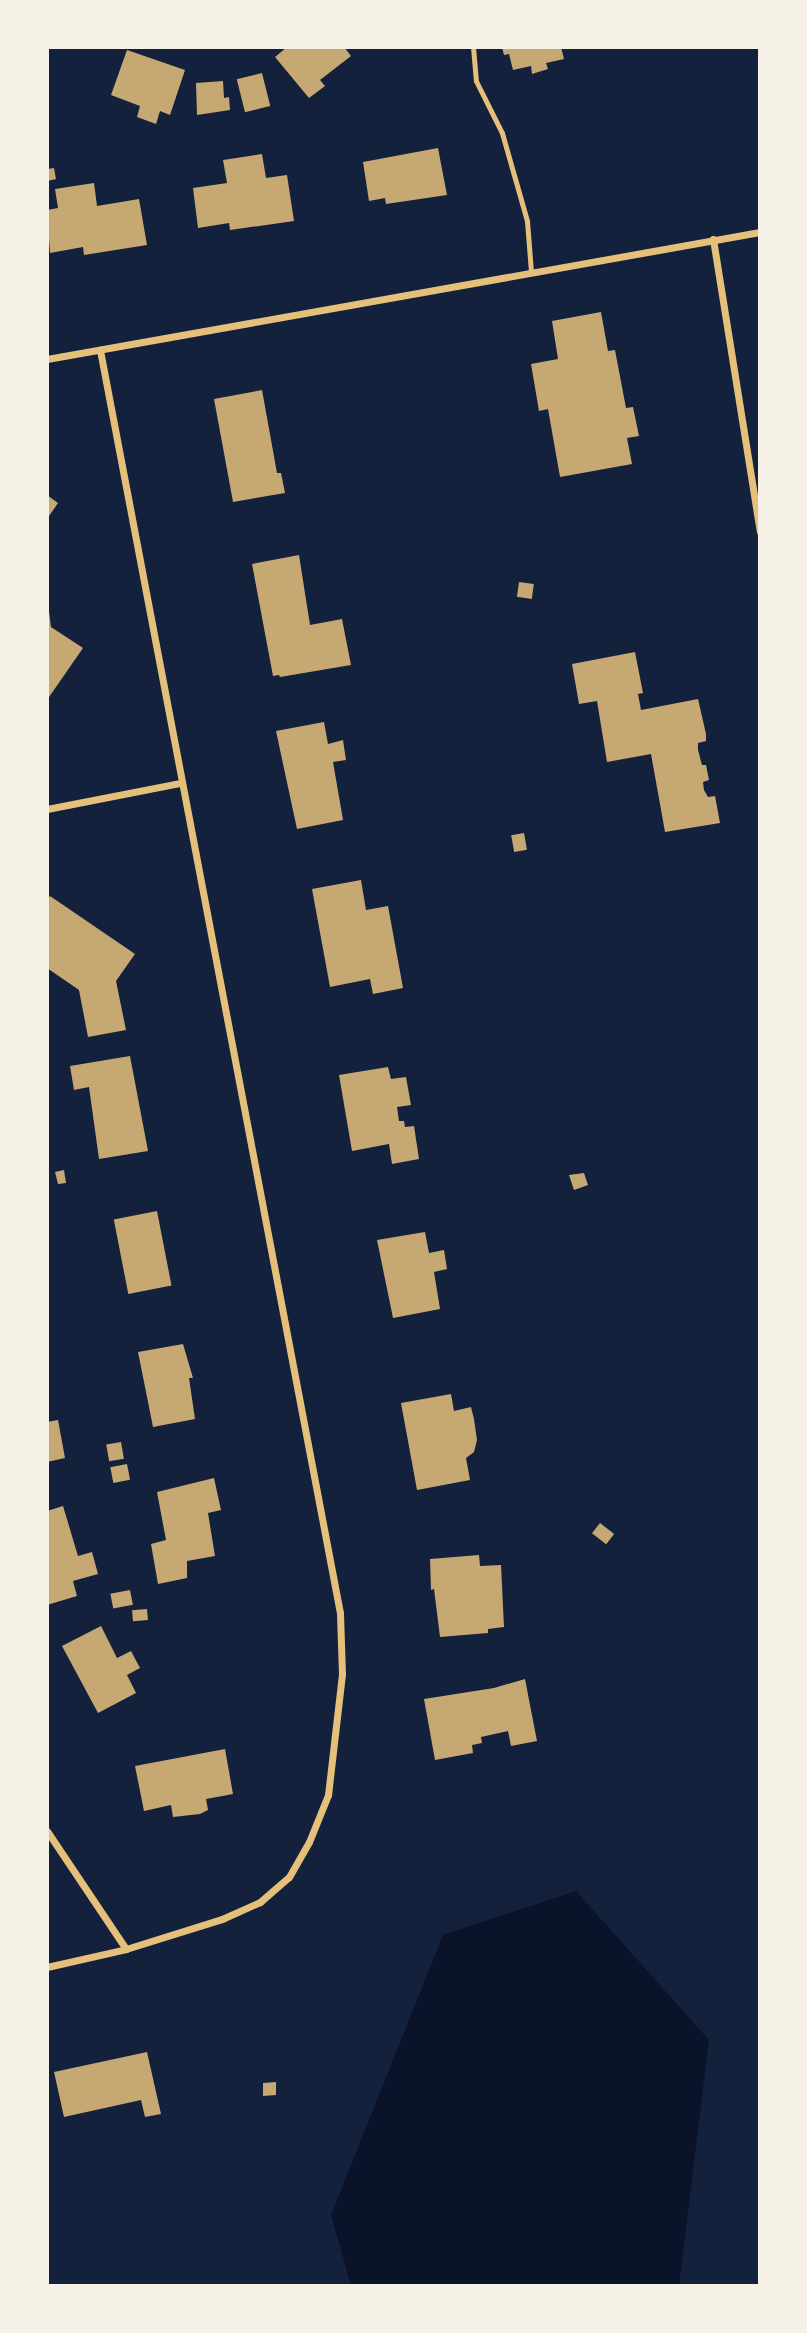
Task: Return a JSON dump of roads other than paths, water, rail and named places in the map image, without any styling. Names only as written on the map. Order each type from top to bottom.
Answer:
[{"type":"street","points":[[47,359],[760,232]]},
{"type":"street","points":[[713,239],[760,531]]},
{"type":"street","points":[[47,1967],[126,1949],[222,1919],[260,1902],[289,1877],[309,1842],[328,1795],[342,1674],[337,1600],[100,350]]},
{"type":"street","points":[[47,809],[180,783]]},
{"type":"street","points":[[47,1831],[126,1949]]},
{"type":"lane","points":[[473,47],[476,81],[502,133],[527,221],[531,272]]},
{"type":"water","points":[[576,1891],[709,2040],[679,2286],[351,2286],[331,2215],[443,1935]]}]
